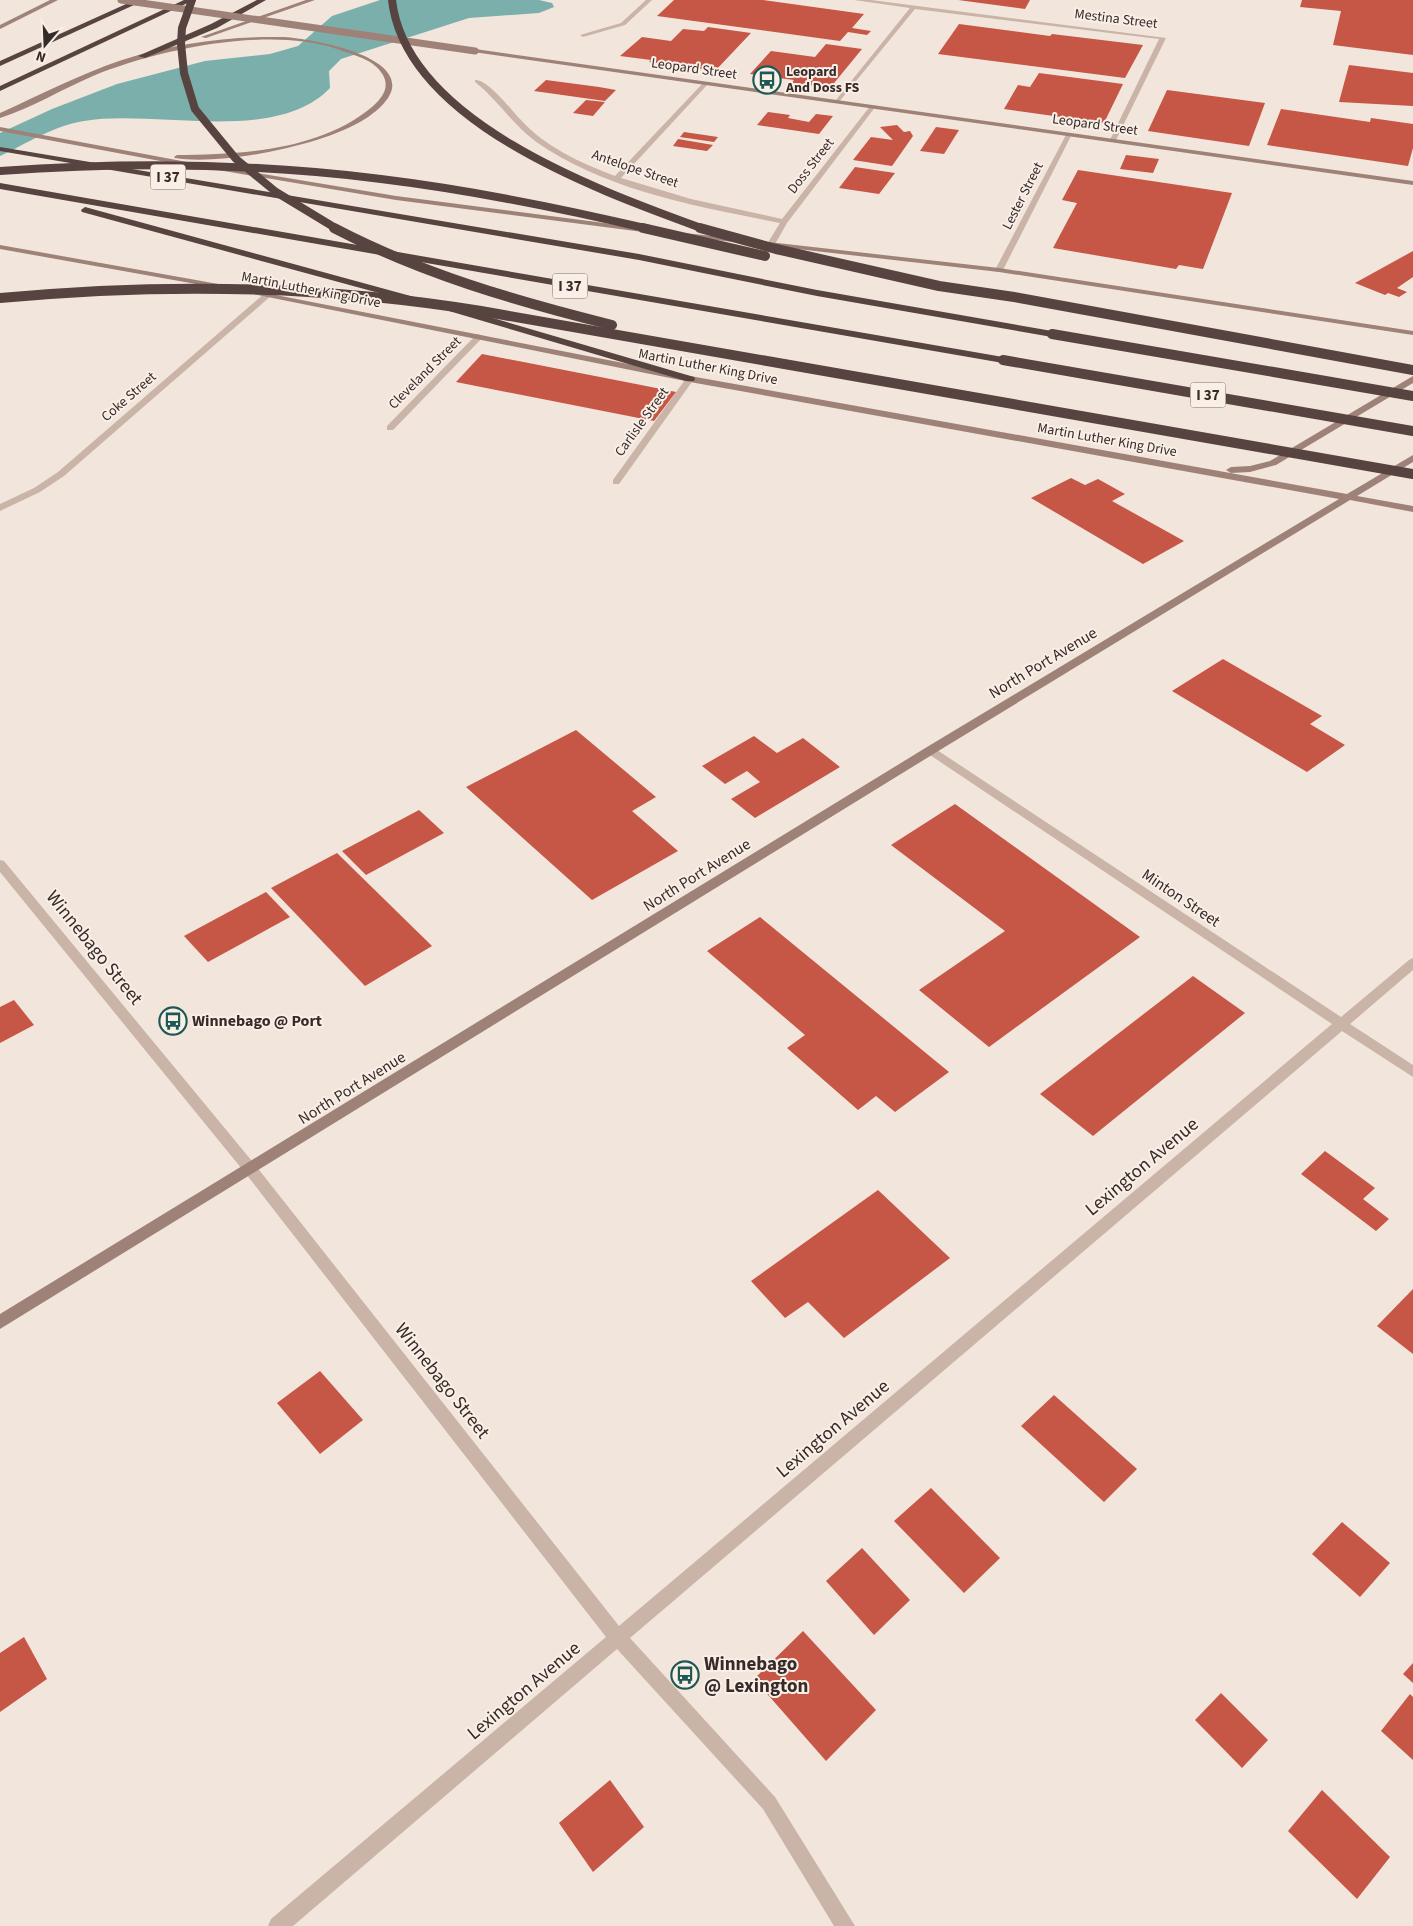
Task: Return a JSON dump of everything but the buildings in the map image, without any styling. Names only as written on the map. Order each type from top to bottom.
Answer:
[{"type":"highway","points":[[0,64],[141,0]]},
{"type":"highway","points":[[0,89],[191,0]]},
{"type":"highway","points":[[191,0],[183,19],[179,47],[188,93],[196,110],[234,157],[276,192],[322,222],[365,244],[486,291],[559,312],[782,363]]},
{"type":"highway","points":[[142,56],[214,26],[262,0]]},
{"type":"highway","points":[[392,0],[394,17],[410,55],[448,98],[470,117],[504,140],[560,171],[633,203],[707,230],[776,249],[939,286]]},
{"type":"highway","name":"I 37","points":[[0,149],[639,257],[816,293],[1413,396]]},
{"type":"highway","points":[[0,171],[157,165],[273,168],[366,176],[508,198],[775,258],[847,272],[1014,298],[1413,370]]},
{"type":"highway","name":"I 37","points":[[0,186],[1413,431]]},
{"type":"highway","points":[[42,194],[93,213],[500,322],[690,379]]},
{"type":"highway","points":[[0,298],[129,289],[266,289],[377,297],[505,315],[673,346],[782,363],[1413,474]]},
{"type":"main road","points":[[0,27],[55,0]]},
{"type":"main road","name":"Leopard Street","points":[[121,0],[1413,183]]},
{"type":"main road","points":[[0,116],[90,76],[142,56],[312,0]]},
{"type":"main road","points":[[132,155],[221,156],[299,143],[336,131],[360,120],[373,111],[387,95],[389,88],[389,82],[384,71],[374,62],[360,55],[337,47],[287,39],[219,40],[142,56]]},
{"type":"main road","points":[[0,129],[132,155],[396,198],[666,233],[1000,270],[1413,333]]},
{"type":"main road","name":"Martin Luther King Drive","points":[[0,246],[268,295],[690,379],[1413,509]]},
{"type":"main road","points":[[1383,328],[1413,337]]},
{"type":"main road","points":[[1174,466],[1242,470],[1274,463],[1413,379]]},
{"type":"main road","name":"North Port Avenue","points":[[0,1322],[251,1170],[930,750],[1413,458]]},
{"type":"street","points":[[583,34],[624,24],[650,0]]},
{"type":"street","name":"Mestina Street","points":[[857,0],[1163,38],[1113,140]]},
{"type":"street","points":[[838,102],[914,7]]},
{"type":"street","name":"Antelope Street","points":[[477,81],[496,97],[522,127],[562,155],[616,179],[729,210],[784,222]]},
{"type":"street","points":[[616,179],[706,83]]},
{"type":"street","name":"Doss Street","points":[[771,244],[784,222],[873,106]]},
{"type":"street","name":"Lester Street","points":[[1000,270],[1069,134]]},
{"type":"street","name":"Coke Street","points":[[0,508],[37,490],[61,474],[268,295]]},
{"type":"street","name":"Cleveland Street","points":[[390,428],[480,336]]},
{"type":"street","name":"Carlisle Street","points":[[616,482],[690,379]]},
{"type":"street","name":"Minton Street","points":[[930,750],[1413,1072]]},
{"type":"street","name":"Winnebago Street","points":[[0,864],[251,1170],[618,1638],[769,1803],[845,1926]]},
{"type":"street","name":"Lexington Avenue","points":[[278,1926],[1413,963]]},
{"type":"water","points":[[380,0],[539,0],[552,3],[554,7],[539,13],[469,18],[341,59],[329,71],[330,88],[307,105],[279,116],[247,120],[213,121],[112,118],[84,121],[62,126],[0,156],[0,133],[52,109],[117,84],[205,61],[270,54],[298,46],[332,16]]},
{"type":"place","name":"Leopard And Doss FS","points":[[767,80]]},
{"type":"place","name":"Winnebago @ Port","points":[[173,1021]]},
{"type":"place","name":"Winnebago @ Lexington","points":[[685,1675]]}]
